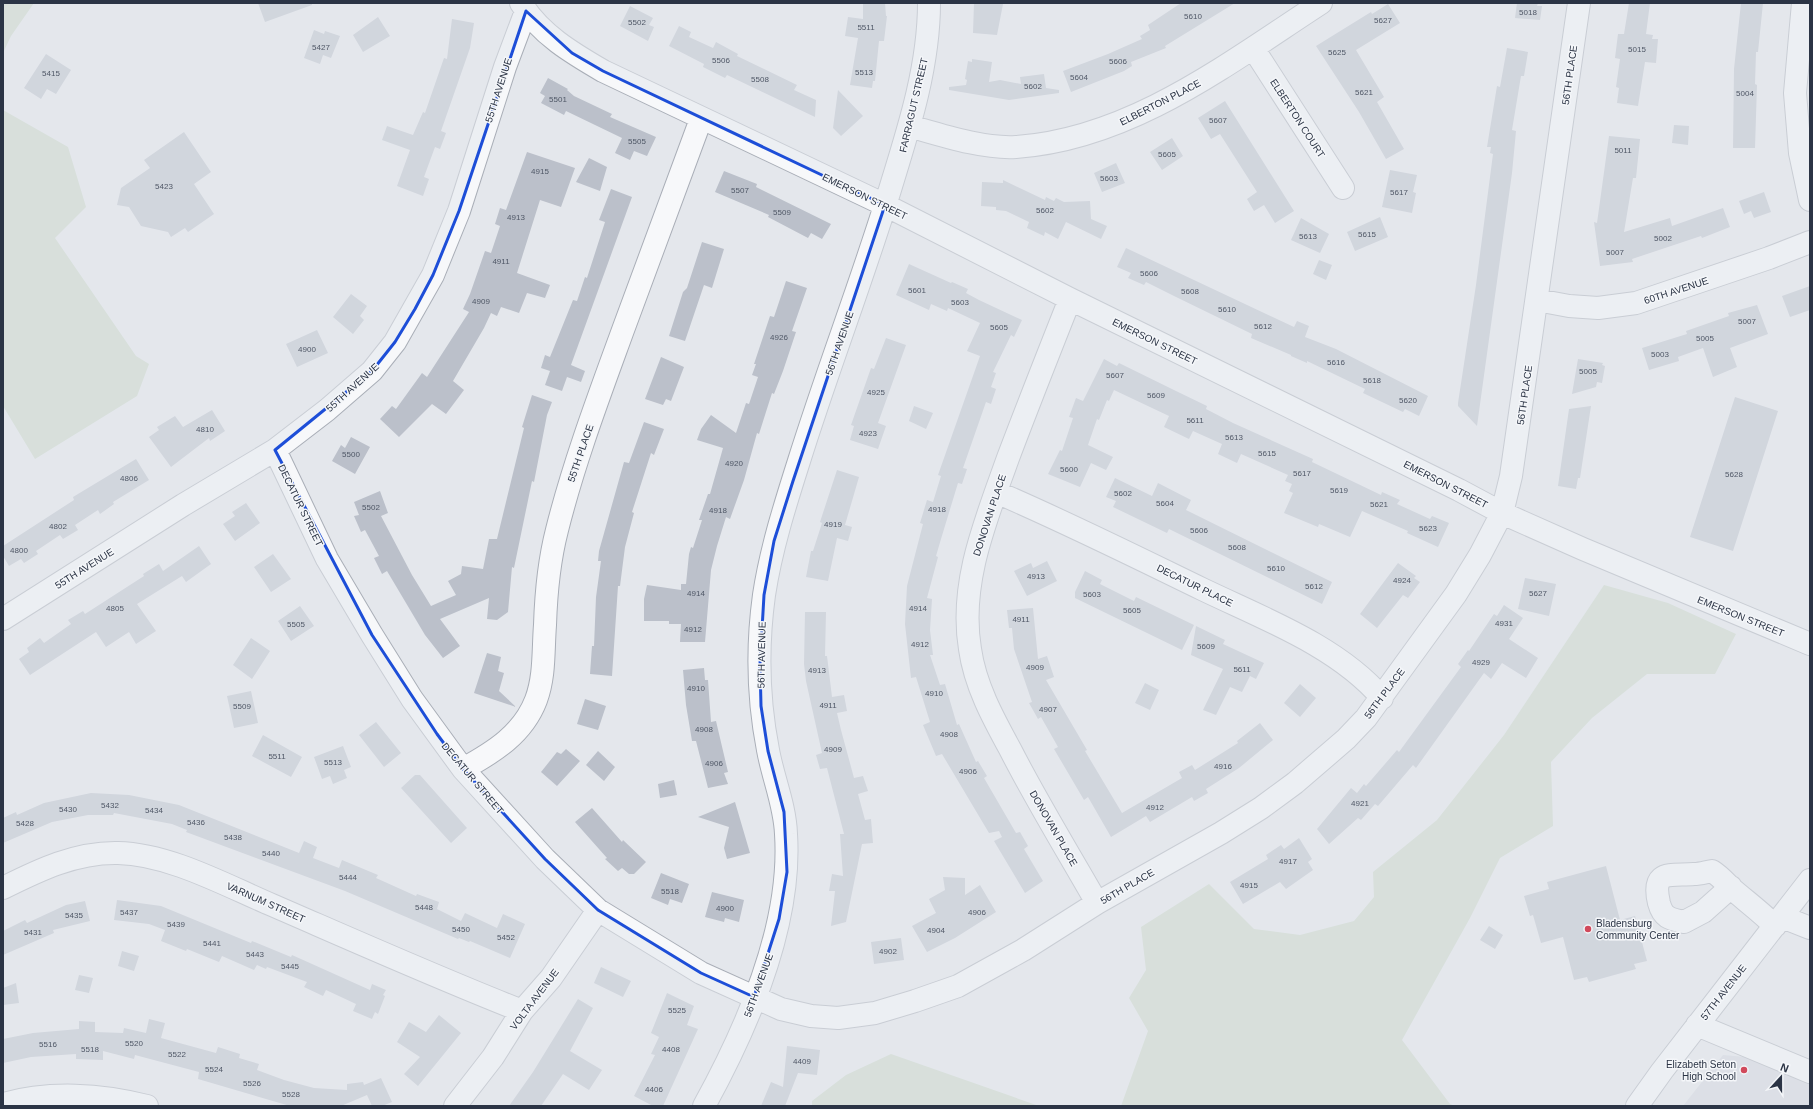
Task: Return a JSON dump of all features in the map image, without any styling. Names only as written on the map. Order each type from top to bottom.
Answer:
[{"type":"street","name":"FARRAGUT STREET","points":[[886,205],[909,126],[925,51],[928,3]]},
{"type":"street","name":"ELBERTON PLACE","points":[[909,126],[976,143],[1014,147],[1055,141],[1092,133],[1133,117],[1219,71],[1321,3]]},
{"type":"street","name":"56TH PLACE","points":[[754,997],[781,1009],[811,1016],[838,1018],[876,1013],[915,1002],[958,986],[1023,950],[1097,903],[1261,808],[1295,783],[1332,752],[1366,718],[1382,698],[1456,594],[1480,555],[1502,513],[1511,476],[1520,422],[1580,3]]},
{"type":"street","points":[[1804,3],[1795,93],[1800,153],[1810,200]]},
{"type":"street","name":"EMERSON STREET","points":[[524,7],[544,30],[572,53],[602,71],[886,205],[1070,299],[1459,490],[1502,513],[1702,600],[1810,644]]},
{"type":"street","name":"55TH AVENUE","points":[[3,619],[177,509],[275,450],[327,410],[372,371],[395,342],[433,275],[459,211],[524,7]]},
{"type":"street","name":"ELBERTON COURT","points":[[1253,48],[1343,188]]},
{"type":"street","name":"55TH PLACE","points":[[463,769],[489,755],[513,736],[526,719],[536,700],[542,680],[546,595],[556,532],[570,480],[701,119]]},
{"type":"street","name":"56TH AVENUE","points":[[704,1106],[740,1035],[754,997],[779,919],[787,872],[784,812],[768,751],[761,706],[760,664],[764,595],[774,541],[795,473],[886,205]]},
{"type":"street","name":"60TH AVENUE","points":[[1537,300],[1569,306],[1598,308],[1636,303],[1769,258],[1810,242]]},
{"type":"street","name":"DONOVAN PLACE","points":[[1070,299],[996,492],[975,557],[970,584],[967,619],[970,650],[986,703],[1030,787],[1097,903]]},
{"type":"street","name":"DECATUR STREET","points":[[275,450],[327,559],[416,705],[463,769],[545,859],[598,910],[701,973],[754,997]]},
{"type":"street","name":"DECATUR PLACE","points":[[996,492],[1101,540],[1310,642],[1356,671],[1382,698]]},
{"type":"street","name":"VARNUM STREET","points":[[3,888],[40,870],[80,856],[118,853],[161,860],[212,877],[463,988],[522,1012]]},
{"type":"street","name":"57TH AVENUE","points":[[1637,1106],[1697,1025],[1810,880]]},
{"type":"street","points":[[1731,887],[1758,909],[1778,922],[1810,928]]},
{"type":"street","name":"VOLTA AVENUE","points":[[455,1106],[493,1057],[522,1012],[551,978],[598,910]]},
{"type":"street","points":[[1697,1025],[1810,1072]]},
{"type":"street","points":[[3,1104],[43,1097],[79,1096],[120,1099],[147,1106]]},
{"type":"highlighted area","points":[[526,11],[572,53],[603,71],[885,205],[774,541],[764,595],[760,664],[761,706],[768,751],[784,812],[787,872],[779,919],[754,997],[701,973],[598,910],[545,859],[463,769],[437,734],[372,635],[275,450],[372,371],[395,342],[415,309],[433,275],[459,211]]},
{"type":"shaded area","name":"Elizabeth Seton High School","points":[[1723,1055],[1746,1057],[1810,1084],[1810,1106],[1683,1106]]},
{"type":"green space","points":[[3,3],[34,3],[11,36],[3,53]]},
{"type":"green space","points":[[3,110],[68,147],[86,207],[55,238],[136,356],[149,364],[137,396],[35,459],[3,406]]},
{"type":"green space","points":[[1604,585],[1668,603],[1736,634],[1715,674],[1647,674],[1592,718],[1551,762],[1553,826],[1500,858],[1470,918],[1402,1040],[1450,1104],[1455,1106],[1121,1106],[1148,1031],[1129,998],[1146,970],[1141,927],[1209,884],[1254,929],[1300,935],[1354,921],[1374,897],[1373,872],[1437,820],[1504,735]]},
{"type":"green space","points":[[891,1054],[1039,1106],[812,1106],[812,1101],[846,1075]]},
{"type":"building","points":[[258,3],[312,3],[312,5],[265,22]]},
{"type":"building","points":[[863,3],[885,3],[887,16],[884,41],[879,41],[875,81],[873,81],[872,88],[850,85],[858,38],[845,36],[848,17],[863,19]]},
{"type":"building","points":[[974,3],[1003,4],[997,35],[973,33]]},
{"type":"building","points":[[1181,3],[1235,3],[1165,46],[1166,48],[1131,62],[1132,66],[1124,71],[1071,92],[1063,71],[1142,39],[1140,36],[1150,30],[1148,25]]},
{"type":"building","points":[[1517,3],[1538,3],[1537,6],[1542,6],[1540,20],[1515,18]]},
{"type":"building","points":[[1629,3],[1650,3],[1646,34],[1653,35],[1652,39],[1658,39],[1656,63],[1645,62],[1638,106],[1617,103],[1619,88],[1616,87],[1620,59],[1615,58],[1618,34],[1624,34]]},
{"type":"building","points":[[1741,3],[1763,3],[1758,52],[1756,52],[1755,84],[1757,85],[1755,148],[1733,148],[1734,69]]},
{"type":"building","points":[[1388,4],[1400,23],[1356,50],[1384,97],[1377,102],[1404,149],[1386,159],[1359,112],[1316,46],[1371,12],[1372,14]]},
{"type":"building","points":[[630,6],[653,18],[649,25],[654,27],[648,41],[620,26]]},
{"type":"building","points":[[378,17],[390,36],[363,52],[353,35]]},
{"type":"building","points":[[452,19],[474,23],[470,48],[441,131],[446,133],[440,149],[435,147],[424,177],[429,179],[423,196],[397,186],[410,150],[382,140],[387,126],[413,135],[423,112],[425,113],[444,58],[447,59]]},
{"type":"building","points":[[679,26],[691,32],[689,37],[713,48],[716,42],[738,54],[737,56],[797,85],[794,90],[816,100],[815,117],[727,75],[725,78],[703,67],[704,64],[669,46]]},
{"type":"building","points":[[314,30],[324,34],[325,31],[340,36],[331,58],[323,55],[320,64],[304,58]]},
{"type":"building","points":[[1507,48],[1528,52],[1524,76],[1521,76],[1512,130],[1516,131],[1512,173],[1477,426],[1458,406],[1458,403],[1476,285],[1493,154],[1490,153],[1491,147],[1487,147],[1497,86],[1500,87]]},
{"type":"building","points":[[46,54],[71,70],[56,94],[47,89],[41,99],[24,88]]},
{"type":"building","points":[[972,59],[992,62],[989,82],[1000,80],[1021,84],[1020,77],[1044,74],[1046,88],[1059,90],[1059,93],[1009,100],[949,90],[949,87],[966,85],[967,80],[965,79],[968,61],[972,62]]},
{"type":"building","points":[[548,78],[568,89],[567,90],[574,96],[612,114],[610,117],[656,137],[647,156],[634,151],[630,160],[615,153],[622,138],[566,111],[564,115],[541,103],[545,96],[540,93]]},
{"type":"building","points":[[838,90],[863,116],[841,136],[833,128]]},
{"type":"building","points":[[1225,101],[1294,211],[1275,223],[1264,205],[1254,211],[1247,199],[1257,192],[1220,134],[1211,139],[1198,118]]},
{"type":"building","points":[[1674,125],[1689,126],[1688,145],[1672,143]]},
{"type":"building","points":[[184,132],[211,172],[194,184],[214,214],[188,232],[185,228],[171,237],[168,232],[141,226],[129,207],[117,205],[121,188],[150,168],[144,160]]},
{"type":"building","points":[[1609,136],[1640,139],[1636,178],[1633,178],[1624,232],[1670,218],[1672,226],[1723,208],[1730,227],[1702,238],[1701,236],[1632,259],[1633,262],[1600,266],[1594,222],[1597,223]]},
{"type":"building","points":[[1172,138],[1183,156],[1162,170],[1150,152]]},
{"type":"building","points":[[527,152],[575,168],[561,207],[540,200],[517,273],[550,285],[545,298],[527,293],[519,313],[501,307],[497,316],[491,313],[484,328],[453,381],[464,390],[446,414],[432,404],[399,437],[380,419],[392,406],[396,409],[422,373],[427,377],[469,312],[463,309],[470,294],[485,251],[491,253],[500,226],[495,224],[500,208],[506,210]]},
{"type":"building","points":[[589,158],[607,167],[600,191],[576,182]]},
{"type":"building","points":[[1116,163],[1125,183],[1102,192],[1094,173]]},
{"type":"building","points":[[1390,170],[1417,175],[1413,192],[1416,193],[1412,213],[1382,207]]},
{"type":"building","points":[[724,171],[757,184],[756,187],[831,224],[822,239],[811,233],[808,238],[768,217],[769,215],[715,192]]},
{"type":"building","points":[[1003,180],[1045,200],[1046,197],[1054,201],[1056,198],[1064,202],[1090,201],[1091,219],[1107,226],[1101,239],[1066,222],[1058,239],[1045,232],[1044,236],[1027,228],[1029,222],[1006,211],[996,210],[996,207],[981,206],[982,182],[1003,183]]},
{"type":"building","points":[[611,189],[632,197],[571,365],[585,371],[581,382],[567,377],[562,391],[545,385],[550,371],[541,368],[545,355],[550,357],[573,300],[577,301],[585,277],[587,278],[605,222],[599,220]]},
{"type":"building","points":[[1764,192],[1771,212],[1754,218],[1751,211],[1744,214],[1739,201]]},
{"type":"building","points":[[1380,217],[1388,237],[1355,251],[1347,232]]},
{"type":"building","points":[[1301,218],[1329,234],[1320,253],[1291,240]]},
{"type":"building","points":[[702,242],[724,249],[712,288],[704,285],[685,341],[669,336],[683,292],[687,288]]},
{"type":"building","points":[[1126,248],[1294,327],[1297,321],[1309,326],[1305,337],[1336,349],[1428,396],[1419,416],[1405,409],[1403,412],[1363,393],[1365,389],[1307,361],[1307,363],[1251,338],[1252,334],[1146,282],[1144,285],[1128,278],[1131,273],[1117,267]]},
{"type":"building","points":[[1319,260],[1332,265],[1326,280],[1313,274]]},
{"type":"building","points":[[909,264],[968,289],[966,293],[1022,320],[1014,337],[1011,335],[993,372],[996,373],[991,387],[996,389],[991,404],[986,402],[963,468],[967,469],[962,484],[958,483],[936,556],[938,557],[927,598],[932,599],[930,630],[933,655],[930,655],[940,685],[945,684],[957,725],[959,724],[976,762],[978,761],[987,776],[984,778],[1016,833],[1020,832],[1028,846],[1024,849],[1043,881],[1025,893],[994,841],[1002,837],[999,831],[989,833],[942,754],[936,756],[923,725],[930,722],[916,677],[911,678],[905,624],[907,586],[923,524],[920,523],[927,500],[933,502],[941,476],[938,475],[980,356],[967,351],[980,323],[948,308],[947,311],[931,304],[929,310],[896,295]]},
{"type":"building","points":[[786,281],[807,288],[792,331],[796,332],[783,371],[774,394],[772,393],[759,434],[757,433],[744,480],[730,519],[726,517],[717,546],[711,570],[705,642],[680,642],[681,624],[669,624],[669,621],[644,621],[644,599],[647,585],[681,590],[681,584],[686,584],[689,554],[691,547],[693,548],[702,520],[699,520],[708,494],[710,494],[723,448],[697,440],[701,429],[711,415],[736,433],[746,403],[749,404],[758,377],[752,375],[756,364],[754,364],[770,316],[774,317]]},
{"type":"building","points":[[1810,286],[1810,310],[1790,317],[1782,296]]},
{"type":"building","points":[[351,294],[367,306],[360,316],[364,320],[353,334],[333,317]]},
{"type":"building","points":[[1757,305],[1768,334],[1730,348],[1737,367],[1713,377],[1703,348],[1678,357],[1679,361],[1649,370],[1642,348],[1687,334],[1686,331],[1729,316],[1728,313]]},
{"type":"building","points":[[317,330],[328,353],[297,367],[286,344]]},
{"type":"building","points":[[886,338],[906,345],[878,423],[886,426],[878,449],[850,440],[854,426],[851,425],[871,368],[874,369]]},
{"type":"building","points":[[661,357],[684,367],[671,401],[666,399],[663,405],[645,399]]},
{"type":"building","points":[[1104,359],[1117,366],[1119,363],[1207,406],[1206,409],[1233,423],[1313,459],[1312,462],[1381,495],[1382,492],[1400,500],[1397,504],[1430,519],[1432,516],[1449,523],[1438,547],[1407,533],[1408,531],[1362,511],[1350,537],[1319,524],[1318,527],[1284,513],[1293,493],[1289,491],[1292,484],[1285,481],[1288,475],[1241,454],[1237,463],[1218,454],[1222,444],[1193,431],[1189,439],[1164,427],[1169,416],[1114,390],[1109,401],[1107,400],[1099,420],[1097,419],[1088,445],[1113,457],[1106,470],[1091,463],[1080,487],[1048,474],[1060,450],[1062,451],[1073,418],[1069,417],[1076,398],[1083,401]]},
{"type":"building","points":[[1578,359],[1603,363],[1602,365],[1605,366],[1602,383],[1597,382],[1596,387],[1572,394]]},
{"type":"building","points":[[532,395],[552,402],[547,415],[534,482],[532,481],[514,568],[512,567],[508,612],[497,620],[487,619],[489,598],[440,619],[460,646],[443,658],[425,635],[387,571],[382,574],[374,558],[379,556],[365,530],[361,532],[354,516],[359,515],[354,502],[380,491],[388,513],[381,516],[412,575],[431,606],[456,595],[448,581],[461,574],[462,566],[483,569],[489,539],[497,539],[524,428],[522,427]]},
{"type":"building","points":[[1735,397],[1778,411],[1733,551],[1690,537]]},
{"type":"building","points":[[914,406],[933,413],[926,429],[909,421]]},
{"type":"building","points":[[1591,406],[1580,478],[1578,478],[1576,489],[1558,486],[1569,409]]},
{"type":"building","points":[[212,410],[225,431],[210,441],[209,438],[171,467],[149,437],[159,430],[157,427],[175,416],[183,427]]},
{"type":"building","points":[[644,422],[664,429],[654,455],[651,453],[632,512],[634,513],[625,547],[620,586],[618,586],[612,676],[590,674],[592,646],[594,646],[596,597],[601,561],[598,561],[599,551],[624,462],[629,463]]},
{"type":"building","points":[[351,437],[370,447],[355,474],[332,461],[341,445],[345,448]]},
{"type":"building","points":[[136,459],[149,480],[113,502],[114,504],[100,514],[98,510],[75,525],[78,530],[63,539],[60,535],[36,551],[38,554],[24,563],[21,559],[9,566],[3,556],[3,546],[74,500],[73,497]]},
{"type":"building","points":[[837,470],[859,477],[845,525],[852,527],[848,541],[837,538],[828,581],[806,577],[811,551],[813,551],[822,523],[820,522]]},
{"type":"building","points":[[1115,478],[1152,496],[1158,483],[1191,500],[1186,510],[1332,582],[1322,604],[1169,529],[1167,533],[1113,507],[1116,501],[1106,497]]},
{"type":"building","points":[[246,503],[260,523],[235,541],[223,524],[235,516],[232,512]]},
{"type":"building","points":[[199,546],[211,564],[186,582],[182,576],[137,604],[156,631],[136,644],[129,632],[106,647],[96,632],[30,675],[19,659],[29,652],[27,648],[40,638],[44,643],[71,624],[68,620],[83,611],[85,614],[144,576],[143,574],[159,564],[163,571]]},
{"type":"building","points":[[273,554],[291,579],[271,592],[254,567]]},
{"type":"building","points":[[1047,561],[1057,581],[1027,596],[1014,571],[1031,563],[1033,568]]},
{"type":"building","points":[[1398,563],[1416,576],[1414,578],[1420,582],[1408,598],[1403,595],[1377,628],[1360,614]]},
{"type":"building","points":[[1085,571],[1102,580],[1100,584],[1134,601],[1136,597],[1194,625],[1182,650],[1075,598],[1075,592]]},
{"type":"building","points":[[1525,578],[1556,584],[1549,616],[1518,609]]},
{"type":"building","points":[[1504,605],[1523,618],[1509,639],[1538,658],[1526,678],[1502,663],[1491,679],[1484,673],[1416,768],[1413,765],[1378,806],[1375,804],[1361,820],[1358,818],[1329,844],[1317,829],[1351,788],[1357,793],[1364,784],[1366,786],[1397,750],[1399,752],[1461,667],[1458,664],[1468,650],[1469,651],[1494,614],[1497,616]]},
{"type":"building","points":[[300,606],[314,626],[291,641],[278,621]]},
{"type":"building","points":[[1033,608],[1038,659],[1047,656],[1054,677],[1046,680],[1087,750],[1085,751],[1122,813],[1182,778],[1179,772],[1192,765],[1195,770],[1238,743],[1237,741],[1260,723],[1273,740],[1239,768],[1206,789],[1208,793],[1194,801],[1192,797],[1150,822],[1146,816],[1111,837],[1088,797],[1084,800],[1054,749],[1058,747],[1041,717],[1038,719],[1029,703],[1032,702],[1014,649],[1012,628],[1009,628],[1007,610]]},
{"type":"building","points":[[805,612],[826,612],[825,656],[827,656],[832,697],[844,695],[847,711],[837,713],[854,778],[863,776],[868,791],[858,794],[865,820],[871,819],[873,843],[862,844],[846,922],[831,926],[835,891],[829,891],[832,874],[843,876],[840,834],[844,834],[827,768],[820,769],[816,755],[822,753],[806,681],[804,664]]},
{"type":"building","points":[[1196,626],[1225,640],[1223,644],[1264,663],[1256,679],[1250,676],[1242,692],[1230,687],[1216,715],[1203,710],[1223,669],[1191,655]]},
{"type":"building","points":[[251,638],[270,651],[252,679],[233,665]]},
{"type":"building","points":[[487,653],[501,657],[498,671],[504,673],[499,691],[516,707],[474,693]]},
{"type":"building","points":[[704,668],[705,680],[708,680],[711,722],[716,721],[728,772],[724,773],[728,784],[708,788],[696,741],[692,741],[686,705],[683,670]]},
{"type":"building","points":[[1145,683],[1159,690],[1150,710],[1135,703]]},
{"type":"building","points":[[1300,684],[1316,698],[1300,717],[1284,703]]},
{"type":"building","points":[[251,691],[258,723],[234,728],[227,696]]},
{"type":"building","points":[[585,699],[606,706],[598,730],[577,724]]},
{"type":"building","points":[[376,722],[401,753],[384,767],[359,735]]},
{"type":"building","points":[[263,735],[302,757],[291,777],[252,756]]},
{"type":"building","points":[[343,746],[351,767],[344,770],[347,778],[333,784],[330,776],[322,779],[314,757]]},
{"type":"building","points":[[566,749],[580,761],[557,786],[541,772],[557,752],[561,754]]},
{"type":"building","points":[[598,751],[615,767],[604,781],[586,765]]},
{"type":"building","points":[[415,775],[420,775],[467,828],[451,843],[401,788]]},
{"type":"building","points":[[674,780],[677,795],[660,798],[658,784]]},
{"type":"building","points":[[91,793],[129,795],[179,805],[299,853],[304,841],[317,847],[313,858],[339,868],[342,860],[378,875],[376,878],[416,896],[417,894],[439,902],[437,909],[461,921],[465,913],[497,928],[503,914],[525,924],[510,958],[470,941],[458,939],[345,891],[186,832],[187,830],[172,824],[114,813],[113,815],[88,815],[52,822],[3,843],[3,818],[16,812],[17,815],[44,803]]},
{"type":"building","points":[[735,802],[750,853],[727,859],[724,848],[729,827],[698,817]]},
{"type":"building","points":[[592,808],[622,842],[623,840],[646,862],[634,874],[629,874],[622,868],[618,871],[605,859],[607,858],[575,822]]},
{"type":"building","points":[[1299,838],[1312,859],[1308,862],[1313,870],[1286,889],[1280,882],[1243,904],[1230,882],[1268,859],[1266,855],[1281,845],[1284,849]]},
{"type":"building","name":"Bladensburg Community Center","points":[[1606,866],[1620,920],[1635,916],[1647,961],[1634,964],[1636,969],[1589,982],[1587,977],[1574,980],[1563,937],[1541,943],[1533,915],[1530,916],[1524,896],[1549,889],[1547,882]]},
{"type":"building","points":[[661,873],[689,884],[682,903],[670,899],[668,905],[651,898]]},
{"type":"building","points":[[943,877],[965,878],[965,895],[980,885],[996,912],[955,938],[927,952],[912,926],[936,913],[929,899],[945,890]]},
{"type":"building","points":[[712,892],[744,900],[739,922],[725,918],[724,922],[705,917]]},
{"type":"building","points":[[117,900],[161,906],[251,943],[252,941],[291,957],[292,955],[370,990],[372,984],[386,990],[383,995],[385,996],[378,1014],[375,1012],[372,1019],[353,1011],[356,1004],[326,990],[323,996],[304,987],[307,982],[267,967],[266,969],[257,965],[254,970],[222,956],[219,962],[187,949],[186,951],[161,941],[165,930],[149,924],[114,920]]},
{"type":"building","points":[[85,901],[90,921],[53,930],[54,933],[3,955],[3,931],[25,920],[27,923],[66,905]]},
{"type":"building","points":[[1489,926],[1503,935],[1495,949],[1480,940]]},
{"type":"building","points":[[901,938],[904,960],[874,964],[871,942]]},
{"type":"building","points":[[122,951],[139,956],[134,971],[118,966]]},
{"type":"building","points":[[601,967],[631,981],[623,997],[594,983]]},
{"type":"building","points":[[79,975],[93,978],[89,993],[75,990]]},
{"type":"building","points":[[16,983],[19,1003],[3,1005],[3,988]]},
{"type":"building","points":[[667,993],[694,1006],[687,1025],[698,1029],[663,1106],[653,1106],[634,1096],[655,1055],[651,1054],[659,1037],[651,1033]]},
{"type":"building","points":[[578,999],[593,1008],[570,1051],[602,1070],[589,1090],[563,1074],[541,1106],[509,1106],[533,1072]]},
{"type":"building","points":[[439,1015],[461,1033],[418,1086],[404,1074],[420,1057],[397,1042],[409,1022],[426,1032]]},
{"type":"building","points":[[149,1019],[165,1023],[161,1038],[216,1053],[218,1047],[240,1054],[239,1058],[259,1064],[257,1070],[284,1080],[314,1088],[347,1090],[347,1084],[363,1082],[364,1085],[381,1078],[392,1102],[382,1106],[372,1106],[367,1095],[341,1106],[290,1106],[198,1079],[199,1072],[135,1055],[134,1059],[103,1051],[103,1060],[76,1059],[76,1054],[31,1057],[3,1063],[3,1039],[33,1033],[79,1029],[79,1021],[95,1022],[95,1032],[123,1033],[124,1028],[146,1033]]},
{"type":"building","points":[[787,1046],[820,1050],[817,1075],[798,1073],[785,1106],[761,1106],[771,1082],[783,1087]]},
{"type":"place","name":"Bladensburg Community Center","points":[[1588,929]]},
{"type":"place","name":"Elizabeth Seton High School","points":[[1744,1070]]}]
